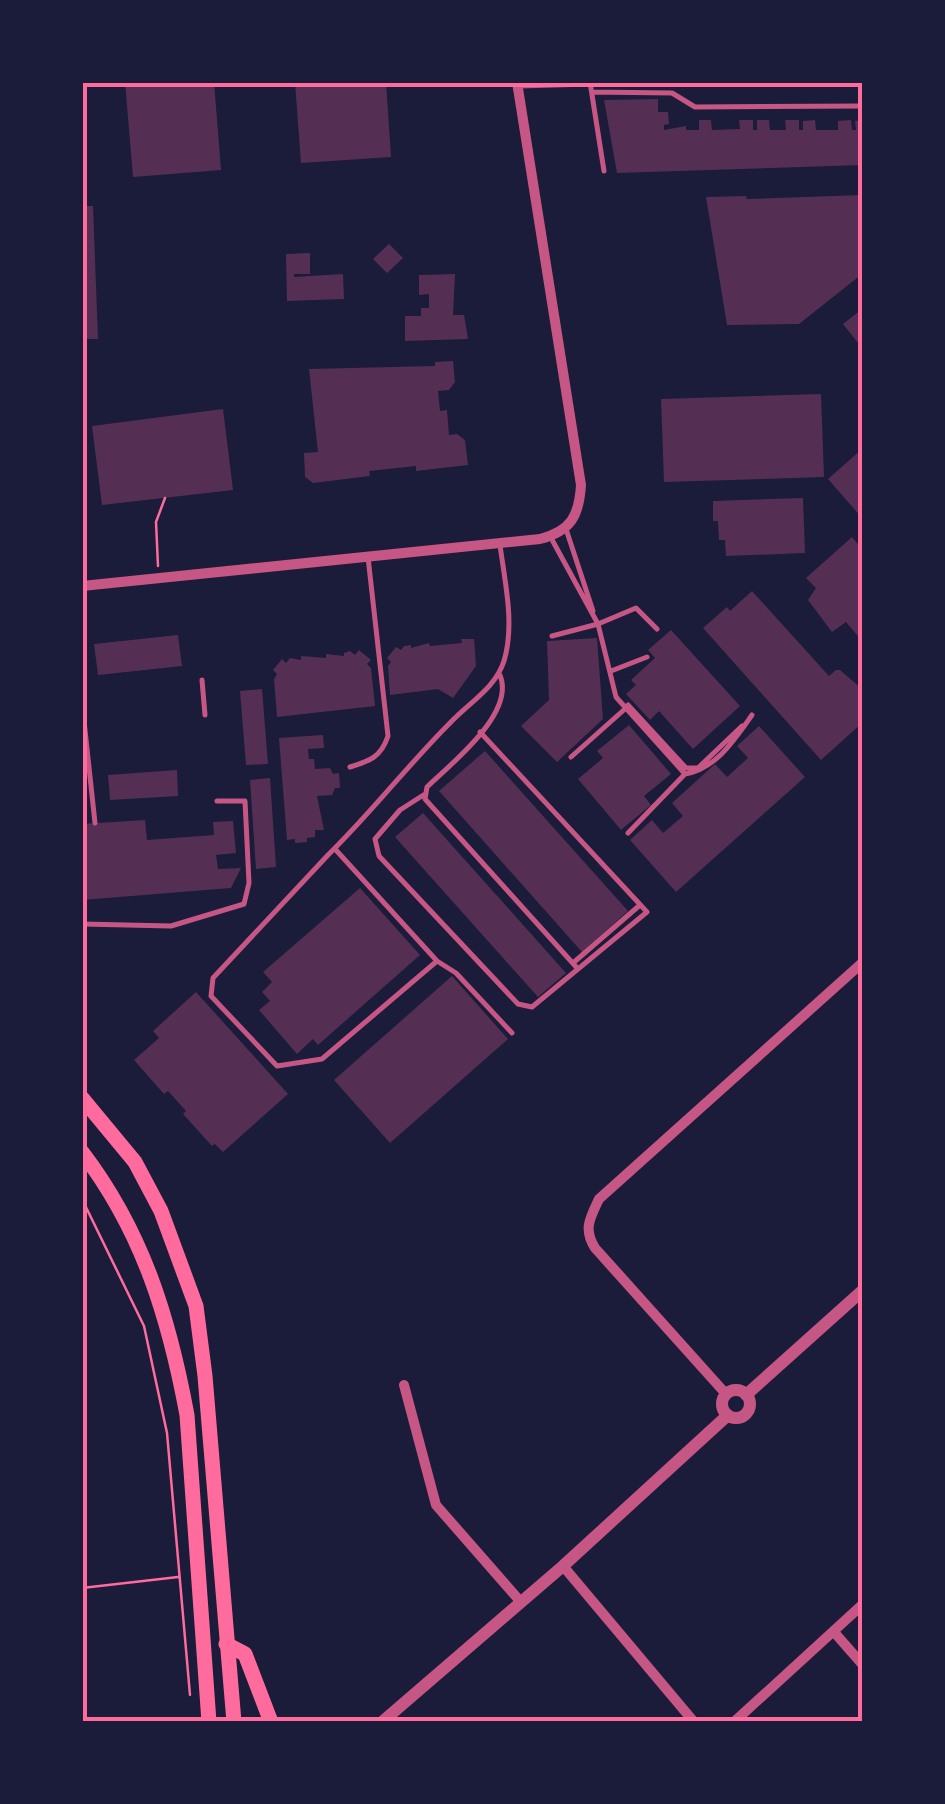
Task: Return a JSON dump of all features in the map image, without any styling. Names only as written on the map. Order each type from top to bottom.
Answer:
[{"type":"main road","points":[[82,1098],[135,1162],[160,1211],[196,1306],[234,1722]]},
{"type":"main road","points":[[82,1152],[118,1204],[166,1312],[188,1415],[210,1722]]},
{"type":"main road","points":[[226,1644],[245,1654],[271,1722]]},
{"type":"street","points":[[82,586],[500,542],[559,533],[574,522],[582,485],[518,84]]},
{"type":"street","points":[[726,1394],[595,1248],[587,1224],[599,1199],[862,963]]},
{"type":"street","points":[[746,1395],[862,1291]]},
{"type":"street","points":[[404,1385],[436,1504],[520,1601]]},
{"type":"street","points":[[736,1390],[746,1395],[750,1407],[746,1413],[738,1417],[728,1415],[722,1402],[726,1394],[736,1390]]},
{"type":"street","points":[[382,1722],[563,1566],[728,1415]]},
{"type":"street","points":[[563,1566],[694,1722]]},
{"type":"street","points":[[734,1722],[862,1605]]},
{"type":"street","points":[[834,1632],[862,1664]]},
{"type":"lane","points":[[518,84],[590,83],[604,171]]},
{"type":"lane","points":[[592,92],[672,93],[695,107],[862,106]]},
{"type":"lane","points":[[559,533],[598,624],[618,695],[686,768],[698,768],[752,715],[721,753],[700,771],[685,774],[628,833]]},
{"type":"lane","points":[[559,533],[598,624],[616,697],[685,774]]},
{"type":"lane","points":[[437,961],[322,1059],[277,1066],[211,996],[213,978],[499,673],[509,640],[500,542]]},
{"type":"lane","points":[[350,767],[373,760],[382,752],[388,736],[368,554]]},
{"type":"lane","points":[[552,636],[598,624],[636,608],[656,630]]},
{"type":"lane","points":[[612,671],[647,656]]},
{"type":"lane","points":[[499,673],[504,684],[502,703],[425,794],[430,806],[575,966]]},
{"type":"lane","points":[[202,680],[205,715]]},
{"type":"lane","points":[[82,702],[95,824]]},
{"type":"lane","points":[[570,757],[626,708]]},
{"type":"lane","points":[[425,794],[400,810],[375,839],[379,856],[518,1004],[532,1007],[575,966],[647,912],[480,732]]},
{"type":"lane","points":[[82,924],[170,926],[244,904],[250,883],[245,801],[217,801]]},
{"type":"lane","points":[[335,849],[437,961],[456,972],[512,1033]]},
{"type":"path","points":[[159,577],[154,537],[165,498]]},
{"type":"path","points":[[82,1198],[144,1326],[167,1433],[190,1694]]},
{"type":"path","points":[[82,1588],[179,1577]]},
{"type":"building","points":[[125,82],[214,82],[221,170],[133,177]]},
{"type":"building","points":[[295,82],[386,82],[391,157],[301,163]]},
{"type":"building","points":[[658,99],[658,112],[668,112],[669,124],[664,125],[664,130],[686,126],[686,130],[699,130],[699,120],[711,120],[712,130],[740,129],[739,120],[753,120],[753,130],[757,130],[757,120],[769,120],[770,130],[786,130],[785,120],[799,120],[799,130],[803,130],[803,121],[815,120],[816,130],[838,130],[838,121],[851,120],[852,130],[856,130],[855,121],[862,120],[862,165],[617,173],[604,100]]},
{"type":"building","points":[[862,195],[862,274],[799,324],[727,325],[706,197]]},
{"type":"building","points":[[82,206],[93,206],[98,339],[82,339]]},
{"type":"building","points":[[389,244],[403,258],[387,273],[373,259]]},
{"type":"building","points":[[310,253],[310,274],[294,277],[343,274],[344,299],[287,301],[286,254]]},
{"type":"building","points":[[455,274],[453,315],[464,315],[468,339],[405,341],[405,316],[421,316],[421,308],[429,308],[429,294],[419,295],[419,275]]},
{"type":"building","points":[[862,309],[862,348],[843,324]]},
{"type":"building","points":[[453,361],[455,382],[449,390],[438,391],[440,411],[447,410],[449,435],[457,434],[465,440],[468,465],[369,471],[370,476],[313,483],[305,477],[304,453],[318,452],[309,369],[435,366],[435,362]]},
{"type":"building","points":[[821,394],[824,477],[664,482],[661,399]]},
{"type":"building","points":[[223,409],[233,490],[102,505],[92,426]]},
{"type":"building","points":[[862,449],[862,518],[828,479]]},
{"type":"building","points":[[803,498],[805,553],[726,556],[725,540],[719,540],[718,521],[713,521],[713,501]]},
{"type":"building","points":[[852,537],[862,549],[862,641],[846,622],[832,632],[808,600],[816,588],[806,578]]},
{"type":"building","points":[[752,591],[829,676],[840,670],[862,689],[862,706],[858,710],[862,723],[821,760],[703,628]]},
{"type":"building","points":[[671,630],[740,706],[693,749],[659,711],[650,720],[626,694],[636,685],[631,680],[655,658],[648,650]]},
{"type":"building","points":[[178,635],[182,666],[98,675],[94,644]]},
{"type":"building","points":[[597,638],[603,719],[557,762],[521,726],[549,700],[547,641]]},
{"type":"building","points":[[461,639],[474,639],[476,666],[453,698],[438,689],[390,695],[391,662],[387,658],[396,647],[401,650],[411,645],[462,643]]},
{"type":"building","points":[[359,650],[371,660],[367,664],[371,668],[375,706],[277,717],[277,674],[273,670],[282,659],[286,663],[290,658],[344,656],[350,651],[355,655]]},
{"type":"building","points":[[262,689],[268,764],[246,765],[240,691]]},
{"type":"building","points":[[629,725],[671,774],[644,796],[651,805],[621,830],[578,779],[603,758],[597,751]]},
{"type":"building","points":[[759,726],[805,777],[676,892],[630,840],[652,820],[663,833],[683,816],[672,803],[715,764],[727,777],[748,758],[737,746]]},
{"type":"building","points":[[323,735],[324,748],[308,749],[309,759],[314,759],[315,769],[330,768],[333,774],[339,773],[340,788],[335,788],[332,795],[317,796],[324,830],[315,830],[315,837],[307,838],[307,842],[295,843],[295,839],[287,840],[279,738]]},
{"type":"building","points":[[485,751],[628,911],[582,952],[439,791]]},
{"type":"building","points":[[177,770],[178,796],[110,800],[108,775]]},
{"type":"building","points":[[270,778],[276,867],[256,869],[250,780]]},
{"type":"building","points":[[423,813],[566,973],[538,997],[395,837]]},
{"type":"building","points":[[145,820],[147,840],[214,835],[213,822],[233,821],[236,853],[216,855],[218,869],[241,868],[231,888],[82,900],[82,824]]},
{"type":"building","points":[[360,888],[420,955],[318,1045],[313,1039],[297,1054],[259,1010],[270,1001],[262,992],[272,982],[263,972]]},
{"type":"building","points":[[452,976],[508,1039],[390,1143],[334,1080]]},
{"type":"building","points":[[196,992],[288,1094],[223,1152],[215,1144],[212,1146],[168,1091],[164,1094],[134,1060],[159,1038],[153,1031]]}]
